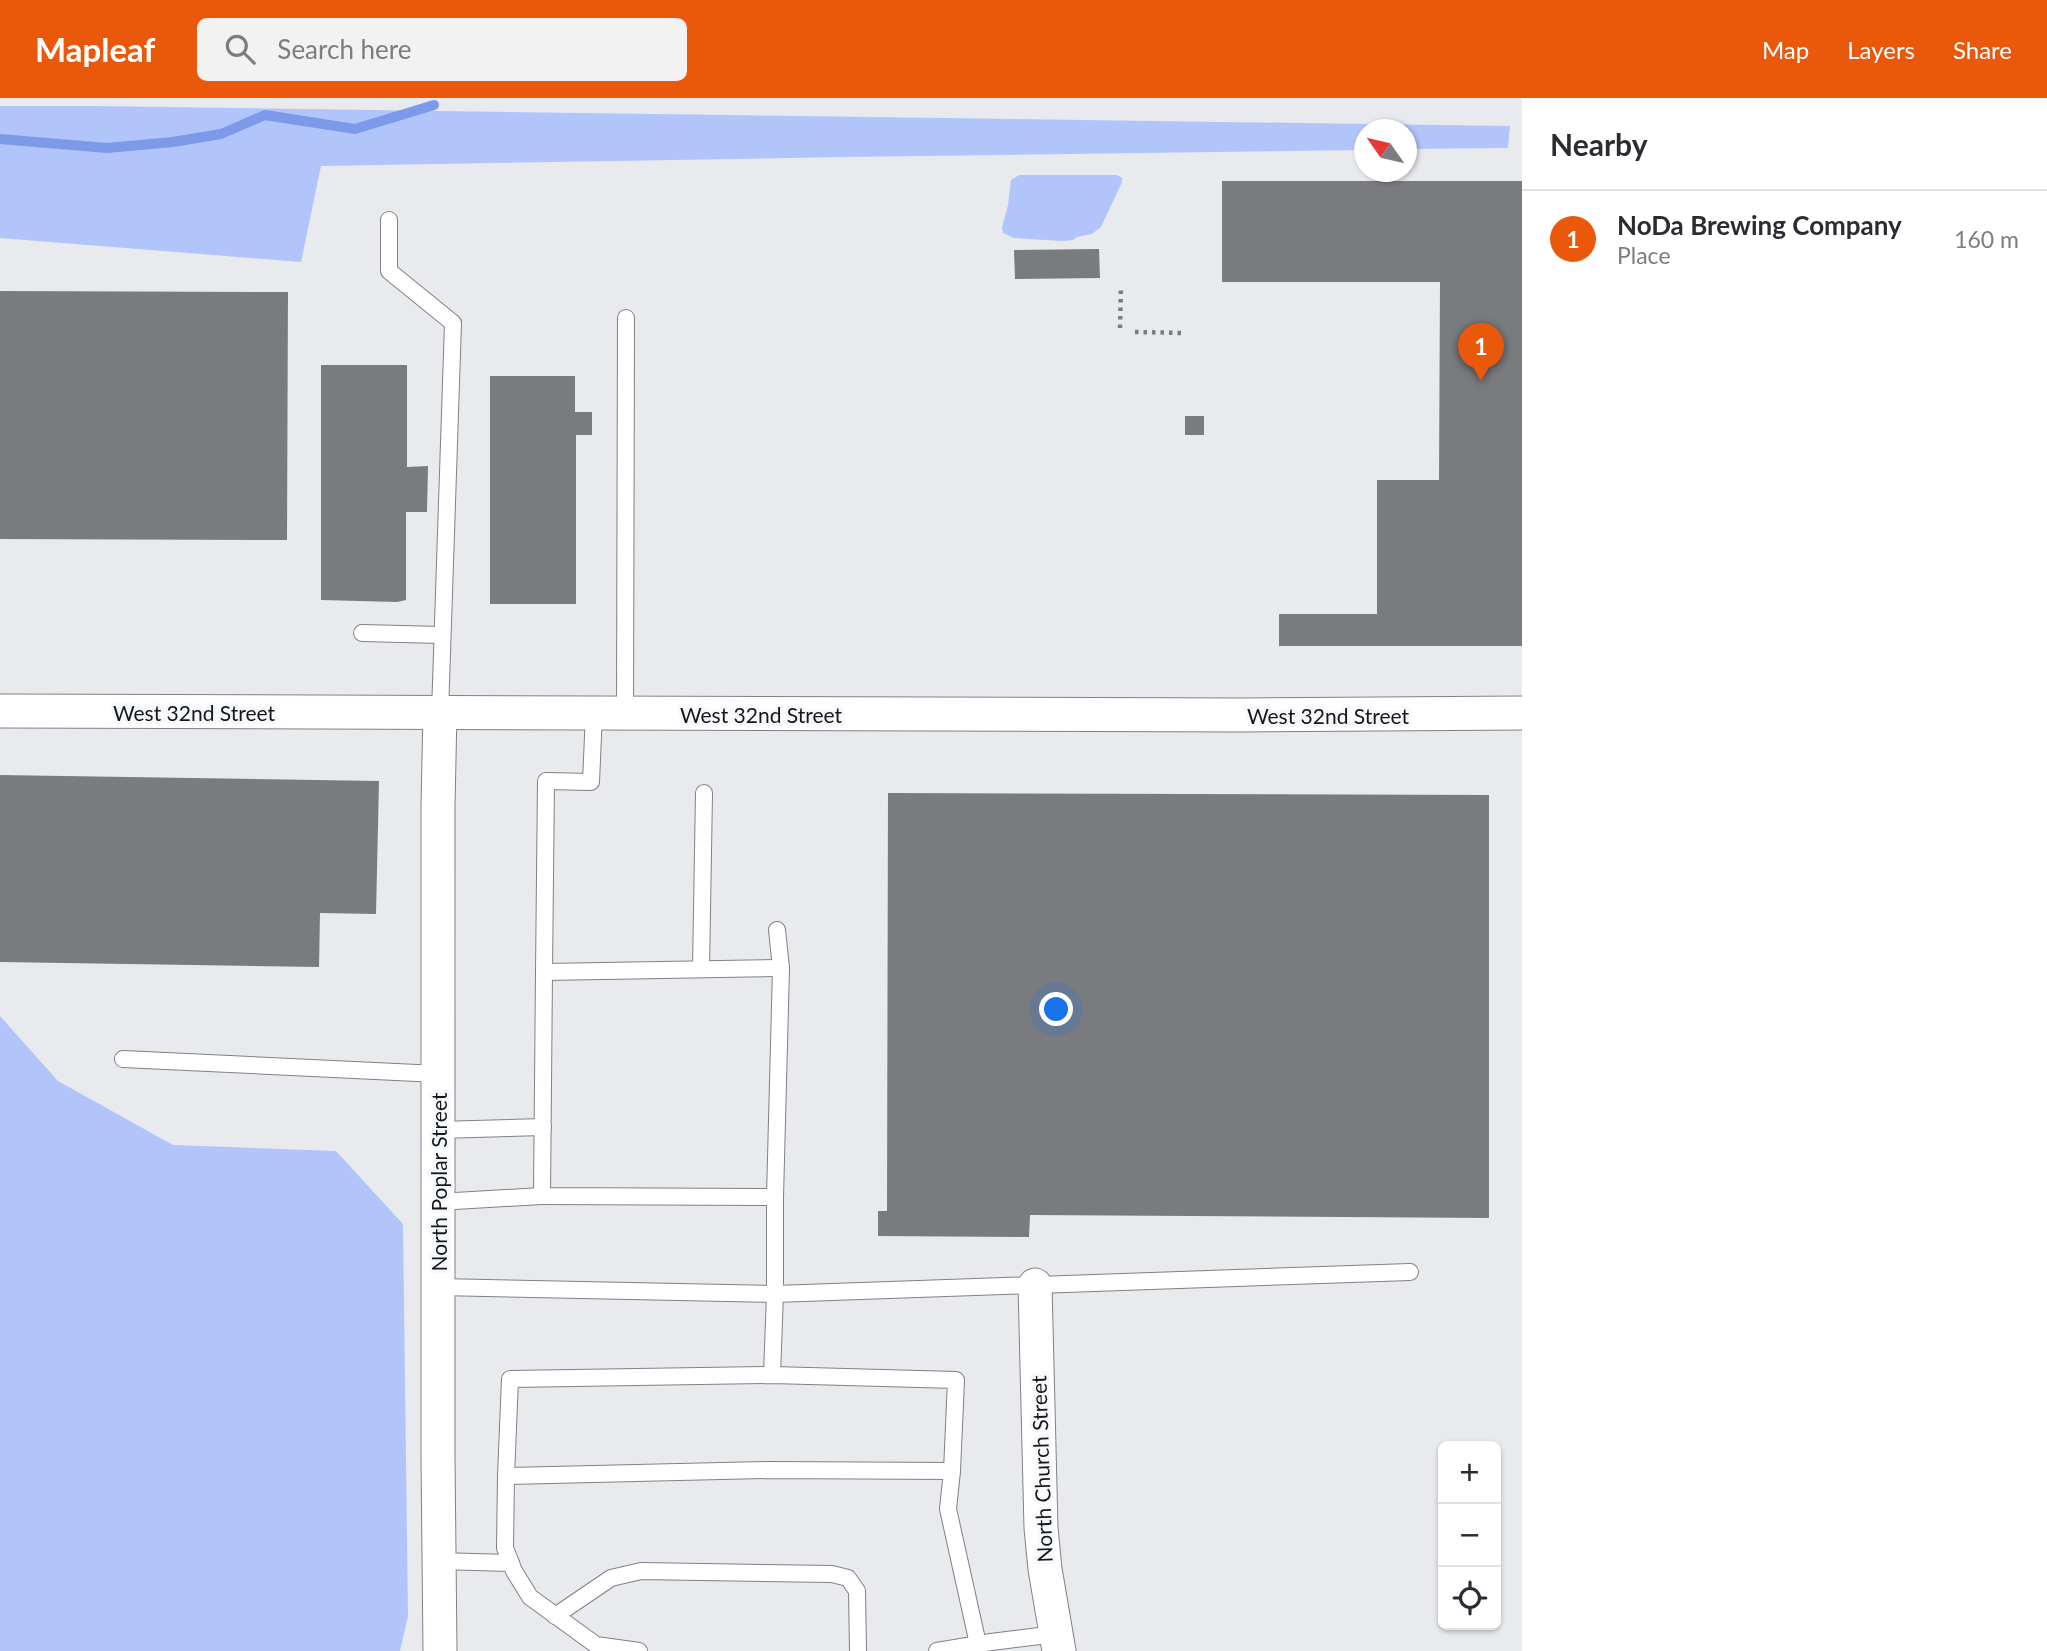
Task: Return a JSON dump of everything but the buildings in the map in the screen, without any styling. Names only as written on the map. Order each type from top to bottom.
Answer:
[{"type":"street","name":"West 32nd Street","points":[[0,711],[1241,715],[1522,713]]},
{"type":"street","name":"North Poplar Street","points":[[440,713],[440,1651]]},
{"type":"street","name":"North Church Street","points":[[1035,1285],[1041,1528],[1057,1642]]},
{"type":"lane","points":[[389,219],[389,271],[453,323],[440,713]]},
{"type":"lane","points":[[542,1196],[546,781],[591,782],[609,713],[626,318]]},
{"type":"lane","points":[[362,633],[442,635]]},
{"type":"lane","points":[[701,969],[704,793]]},
{"type":"lane","points":[[772,1375],[781,968],[777,930]]},
{"type":"lane","points":[[544,972],[781,968]]},
{"type":"lane","points":[[123,1059],[438,1074]]},
{"type":"lane","points":[[438,1130],[543,1127]]},
{"type":"lane","points":[[438,1202],[542,1196],[775,1197]]},
{"type":"lane","points":[[438,1287],[775,1294],[1410,1272]]},
{"type":"lane","points":[[639,1651],[596,1646],[530,1597],[514,1571],[505,1548],[510,1379],[772,1375],[956,1380],[948,1509],[978,1644]]},
{"type":"lane","points":[[506,1476],[768,1470],[952,1471]]},
{"type":"lane","points":[[438,1561],[511,1563]]},
{"type":"lane","points":[[555,1616],[611,1578],[641,1571],[832,1574],[848,1578],[857,1591],[858,1651]]},
{"type":"lane","points":[[937,1651],[978,1644],[1057,1642]]},
{"type":"path","points":[[1120,328],[1121,288]]},
{"type":"path","points":[[1135,332],[1182,333]]},
{"type":"shaded area","points":[[0,106],[1354,124],[1354,150],[321,166],[301,262],[0,238]]},
{"type":"shaded area","points":[[1417,125],[1510,126],[1508,148],[1417,149]]},
{"type":"shaded area","points":[[1019,175],[1117,175],[1122,178],[1122,182],[1101,227],[1092,234],[1062,241],[1014,238],[1003,233],[1002,228],[1011,180]]},
{"type":"shaded area","points":[[0,1016],[58,1081],[173,1145],[336,1151],[403,1224],[408,1616],[400,1651],[0,1651]]},
{"type":"waterway","points":[[0,139],[107,148],[221,134],[265,115],[355,129],[434,105]]},
{"type":"place","name":"NoDa Brewing Company","points":[[1481,381]]}]
